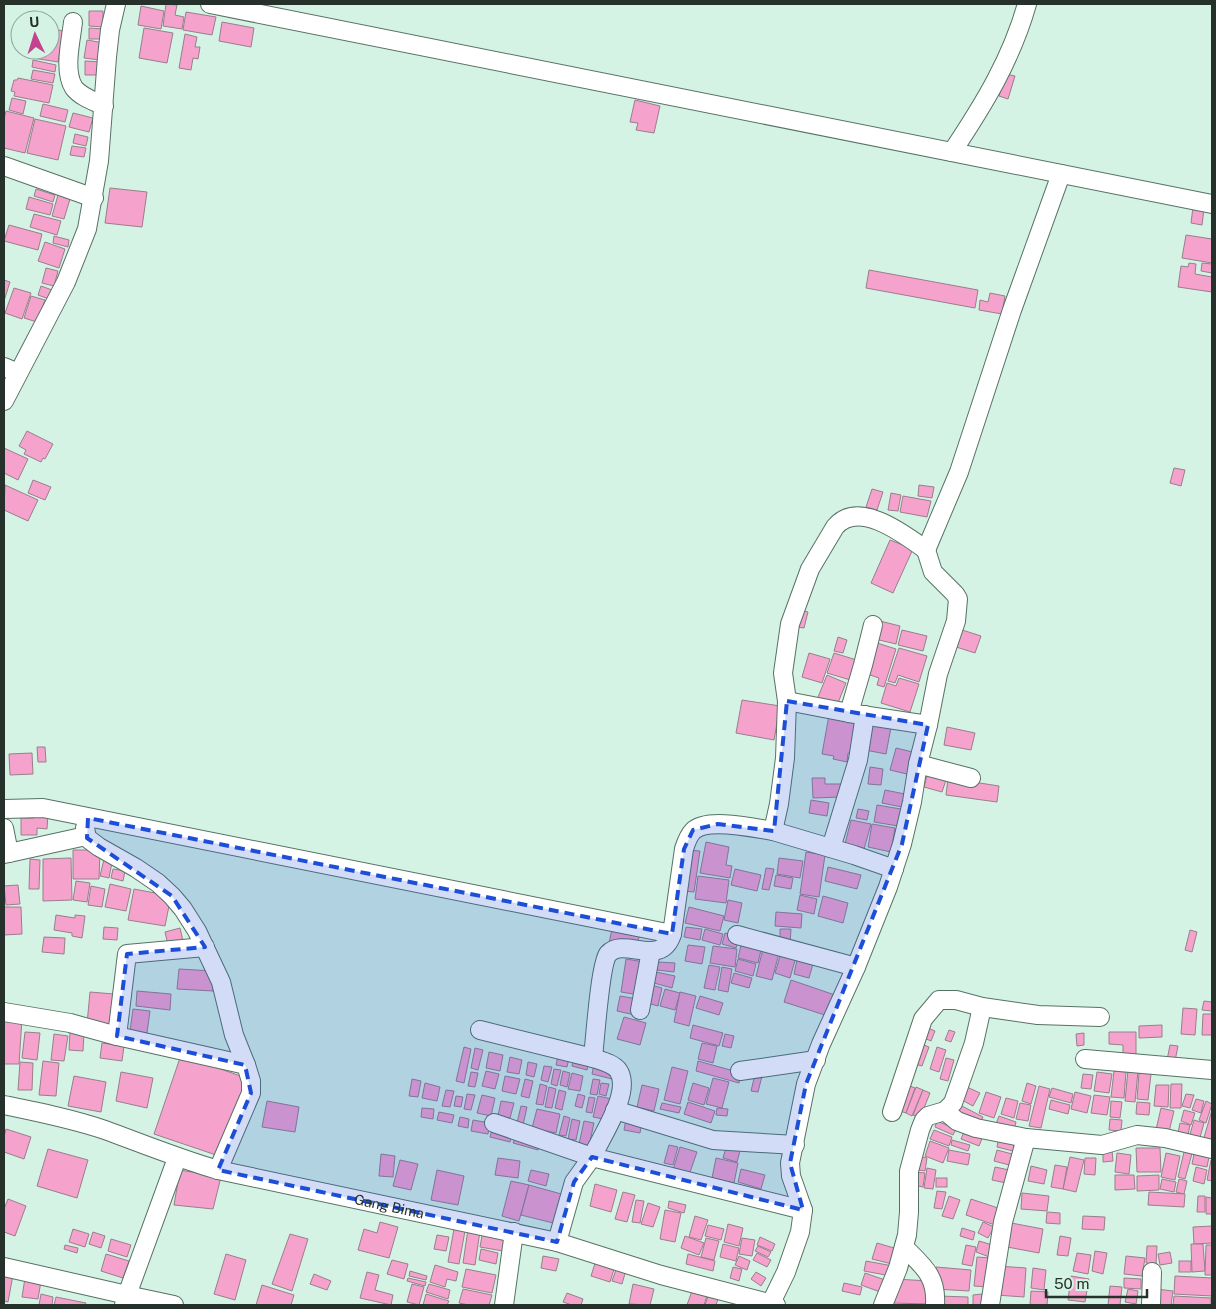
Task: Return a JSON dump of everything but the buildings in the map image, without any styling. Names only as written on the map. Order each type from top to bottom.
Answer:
[{"type":"street","points":[[4,401],[11,370],[66,282],[87,229],[94,198],[99,161],[107,56],[116,4]]},
{"type":"street","points":[[210,4],[1212,204]]},
{"type":"street","points":[[952,152],[991,92],[1018,32],[1027,4]]},
{"type":"street","points":[[73,22],[69,72],[74,88],[88,99],[104,106]]},
{"type":"street","points":[[4,166],[94,198]]},
{"type":"street","points":[[926,550],[959,472],[1012,310],[1061,174]]},
{"type":"street","points":[[772,1305],[800,1232],[803,1210],[791,1176],[790,1163],[806,1084],[829,1024],[856,966],[894,869],[912,802],[918,764],[938,674],[956,620],[958,599],[933,572],[926,550],[899,532],[865,517],[851,516],[838,523],[810,569],[790,624],[783,673],[787,701],[784,736],[785,758],[779,804],[773,831]]},
{"type":"street","points":[[831,848],[858,760],[857,714],[863,665],[873,624]]},
{"type":"street","points":[[787,701],[857,714],[928,724]]},
{"type":"street","points":[[918,764],[971,778]]},
{"type":"street","points":[[4,809],[43,808],[672,934]]},
{"type":"street","points":[[88,818],[85,828],[86,836],[98,847],[136,868],[158,883],[172,896],[197,931],[221,982],[234,1035],[251,1081],[251,1093],[218,1170]]},
{"type":"street","points":[[594,1058],[602,971],[607,956],[615,950],[651,950],[664,948],[668,944],[672,934],[684,849],[693,830],[702,826],[718,824],[773,831],[894,869]]},
{"type":"street","points":[[4,828],[6,853],[86,836]]},
{"type":"street","points":[[737,935],[856,966]]},
{"type":"street","points":[[117,1036],[126,954],[205,947]]},
{"type":"street","points":[[640,1010],[651,950]]},
{"type":"street","points":[[892,1112],[923,1019],[939,1000],[951,999],[982,1007],[1038,1015],[1100,1017]]},
{"type":"street","points":[[883,1305],[904,1247],[909,1212],[909,1171],[920,1130],[928,1116],[945,1112],[953,1104],[974,1043],[982,1007]]},
{"type":"street","points":[[4,1012],[70,1023],[117,1036],[246,1065]]},
{"type":"street","points":[[480,1030],[594,1058],[611,1065],[618,1070],[621,1077],[622,1091],[615,1110],[592,1157],[574,1182],[557,1242]]},
{"type":"street","points":[[1085,1059],[1212,1070]]},
{"type":"street","points":[[740,1071],[816,1060]]},
{"type":"street","name":"Gang Bima","points":[[4,1105],[104,1130],[177,1158],[218,1170],[557,1242],[661,1275],[772,1305]]},
{"type":"street","points":[[615,1110],[713,1140],[795,1145]]},
{"type":"street","points":[[945,1112],[957,1121],[976,1128],[1026,1138],[1102,1145],[1137,1135],[1165,1138],[1212,1149]]},
{"type":"street","points":[[494,1123],[592,1157],[803,1210]]},
{"type":"street","points":[[990,1305],[1003,1222],[1026,1138]]},
{"type":"street","points":[[125,1300],[177,1158]]},
{"type":"street","points":[[504,1305],[514,1232]]},
{"type":"street","points":[[904,1247],[931,1276],[936,1298],[935,1305]]},
{"type":"street","points":[[4,1267],[71,1276],[125,1300],[174,1305]]},
{"type":"street","points":[[1151,1305],[1152,1272]]},
{"type":"highlighted area","points":[[787,701],[928,725],[902,844],[806,1084],[790,1163],[803,1210],[592,1157],[574,1182],[557,1242],[218,1170],[251,1093],[245,1065],[117,1036],[127,954],[205,947],[172,896],[87,838],[88,818],[672,934],[684,849],[693,830],[718,824],[774,831]]}]
